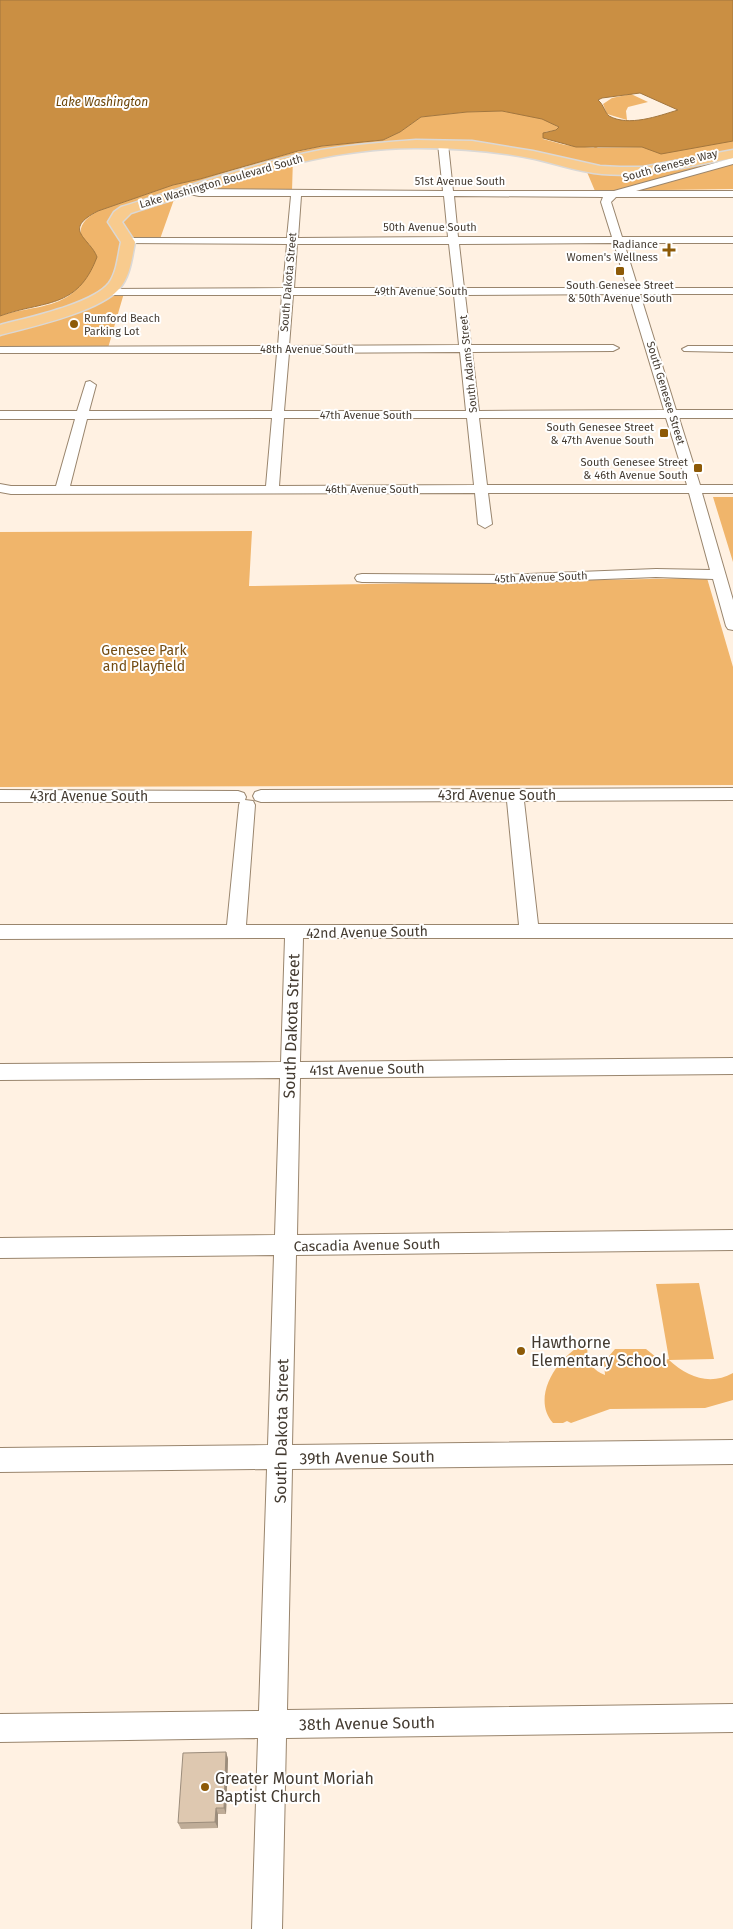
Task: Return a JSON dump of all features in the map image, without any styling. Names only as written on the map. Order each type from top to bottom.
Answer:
[{"type":"main road","name":"Lake Washington Boulevard South","points":[[128,241],[116,226],[116,220],[120,213],[134,206],[276,164],[321,154],[383,146],[443,144],[513,151],[600,170],[620,172],[650,170],[733,154]]},
{"type":"main road","points":[[0,330],[86,303],[110,292],[118,278],[128,241]]},
{"type":"street","name":"South Adams Street","points":[[443,144],[485,524]]},
{"type":"street","name":"South Genesee Way","points":[[614,194],[733,161]]},
{"type":"street","name":"51st Avenue South","points":[[188,190],[199,193],[296,194],[733,194]]},
{"type":"street","name":"South Dakota Street","points":[[272,489],[296,194]]},
{"type":"street","name":"South Genesee Street","points":[[614,194],[608,197],[606,205],[695,489],[733,626]]},
{"type":"street","name":"50th Avenue South","points":[[128,241],[733,240]]},
{"type":"street","name":"49th Avenue South","points":[[110,292],[733,291]]},
{"type":"street","name":"48th Avenue South","points":[[0,350],[613,348]]},
{"type":"street","points":[[688,349],[733,349]]},
{"type":"street","points":[[62,490],[90,385]]},
{"type":"street","name":"47th Avenue South","points":[[0,415],[733,414]]},
{"type":"street","name":"46th Avenue South","points":[[4,491],[733,489]]},
{"type":"street","name":"45th Avenue South","points":[[362,578],[504,579],[656,574],[719,575]]},
{"type":"street","name":"43rd Avenue South","points":[[0,796],[248,799],[733,794]]},
{"type":"street","points":[[516,795],[529,930]]},
{"type":"street","points":[[236,932],[248,799]]},
{"type":"street","name":"42nd Avenue South","points":[[0,932],[733,931]]},
{"type":"street","name":"South Dakota Street","points":[[267,1929],[294,932]]},
{"type":"street","name":"41st Avenue South","points":[[0,1072],[733,1066]]},
{"type":"street","name":"Cascadia Avenue South","points":[[0,1248],[733,1240]]},
{"type":"street","name":"39th Avenue South","points":[[0,1460],[733,1452]]},
{"type":"street","name":"38th Avenue South","points":[[0,1728],[733,1718]]},
{"type":"green space","points":[[631,94],[648,102],[628,107],[626,111],[627,120],[607,114],[603,104],[612,98]]},
{"type":"green space","points":[[502,111],[532,116],[534,111],[598,148],[644,147],[733,131],[733,189],[595,191],[584,165],[438,143],[293,158],[292,191],[177,191],[160,239],[124,243],[111,285],[124,293],[108,348],[0,349],[0,316],[59,301],[75,291],[82,282],[94,264],[90,245],[82,236],[82,226],[88,218],[98,211],[173,185],[288,154],[322,146],[383,140],[400,132],[421,117],[467,112]],"holes":[[[559,127],[595,148],[565,145],[543,139],[545,132],[556,130]]]},
{"type":"green space","points":[[713,497],[733,497],[733,562]]},
{"type":"green space","name":"Genesee Park and Playfield","points":[[252,531],[249,586],[707,578],[733,667],[733,785],[0,787],[0,532]]},
{"type":"green space","points":[[699,1283],[714,1359],[669,1360],[683,1371],[699,1378],[716,1379],[733,1373],[733,1400],[705,1408],[610,1409],[571,1423],[567,1421],[553,1423],[547,1412],[546,1388],[559,1364],[568,1355],[578,1347],[589,1342],[588,1358],[596,1370],[605,1375],[604,1362],[615,1349],[646,1349],[661,1361],[669,1359],[656,1284]]},
{"type":"water","name":"Lake Washington","points":[[0,0],[733,0],[733,141],[661,154],[642,147],[576,147],[543,138],[543,133],[556,130],[559,127],[542,119],[502,111],[467,112],[421,117],[400,132],[383,140],[322,146],[298,151],[173,185],[98,211],[81,224],[81,234],[94,250],[97,257],[89,274],[80,286],[69,295],[58,300],[0,316]],"holes":[[[640,93],[678,110],[644,119],[625,121],[609,116],[598,100]]]},
{"type":"building","name":"Greater Mount Moriah Baptist Church","points":[[226,1752],[224,1808],[216,1808],[215,1822],[178,1823],[183,1753]]},
{"type":"place","name":"Radiance Women's Wellness","points":[[669,250]]},
{"type":"place","name":"South Genesee Street & 50th Avenue South","points":[[620,271]]},
{"type":"place","name":"Rumford Beach Parking Lot","points":[[74,324]]},
{"type":"place","name":"South Genesee Street & 47th Avenue South","points":[[664,433]]},
{"type":"place","name":"South Genesee Street & 46th Avenue South","points":[[698,468]]},
{"type":"place","name":"Hawthorne Elementary School","points":[[521,1351]]},
{"type":"place","name":"Greater Mount Moriah Baptist Church","points":[[205,1787]]}]
